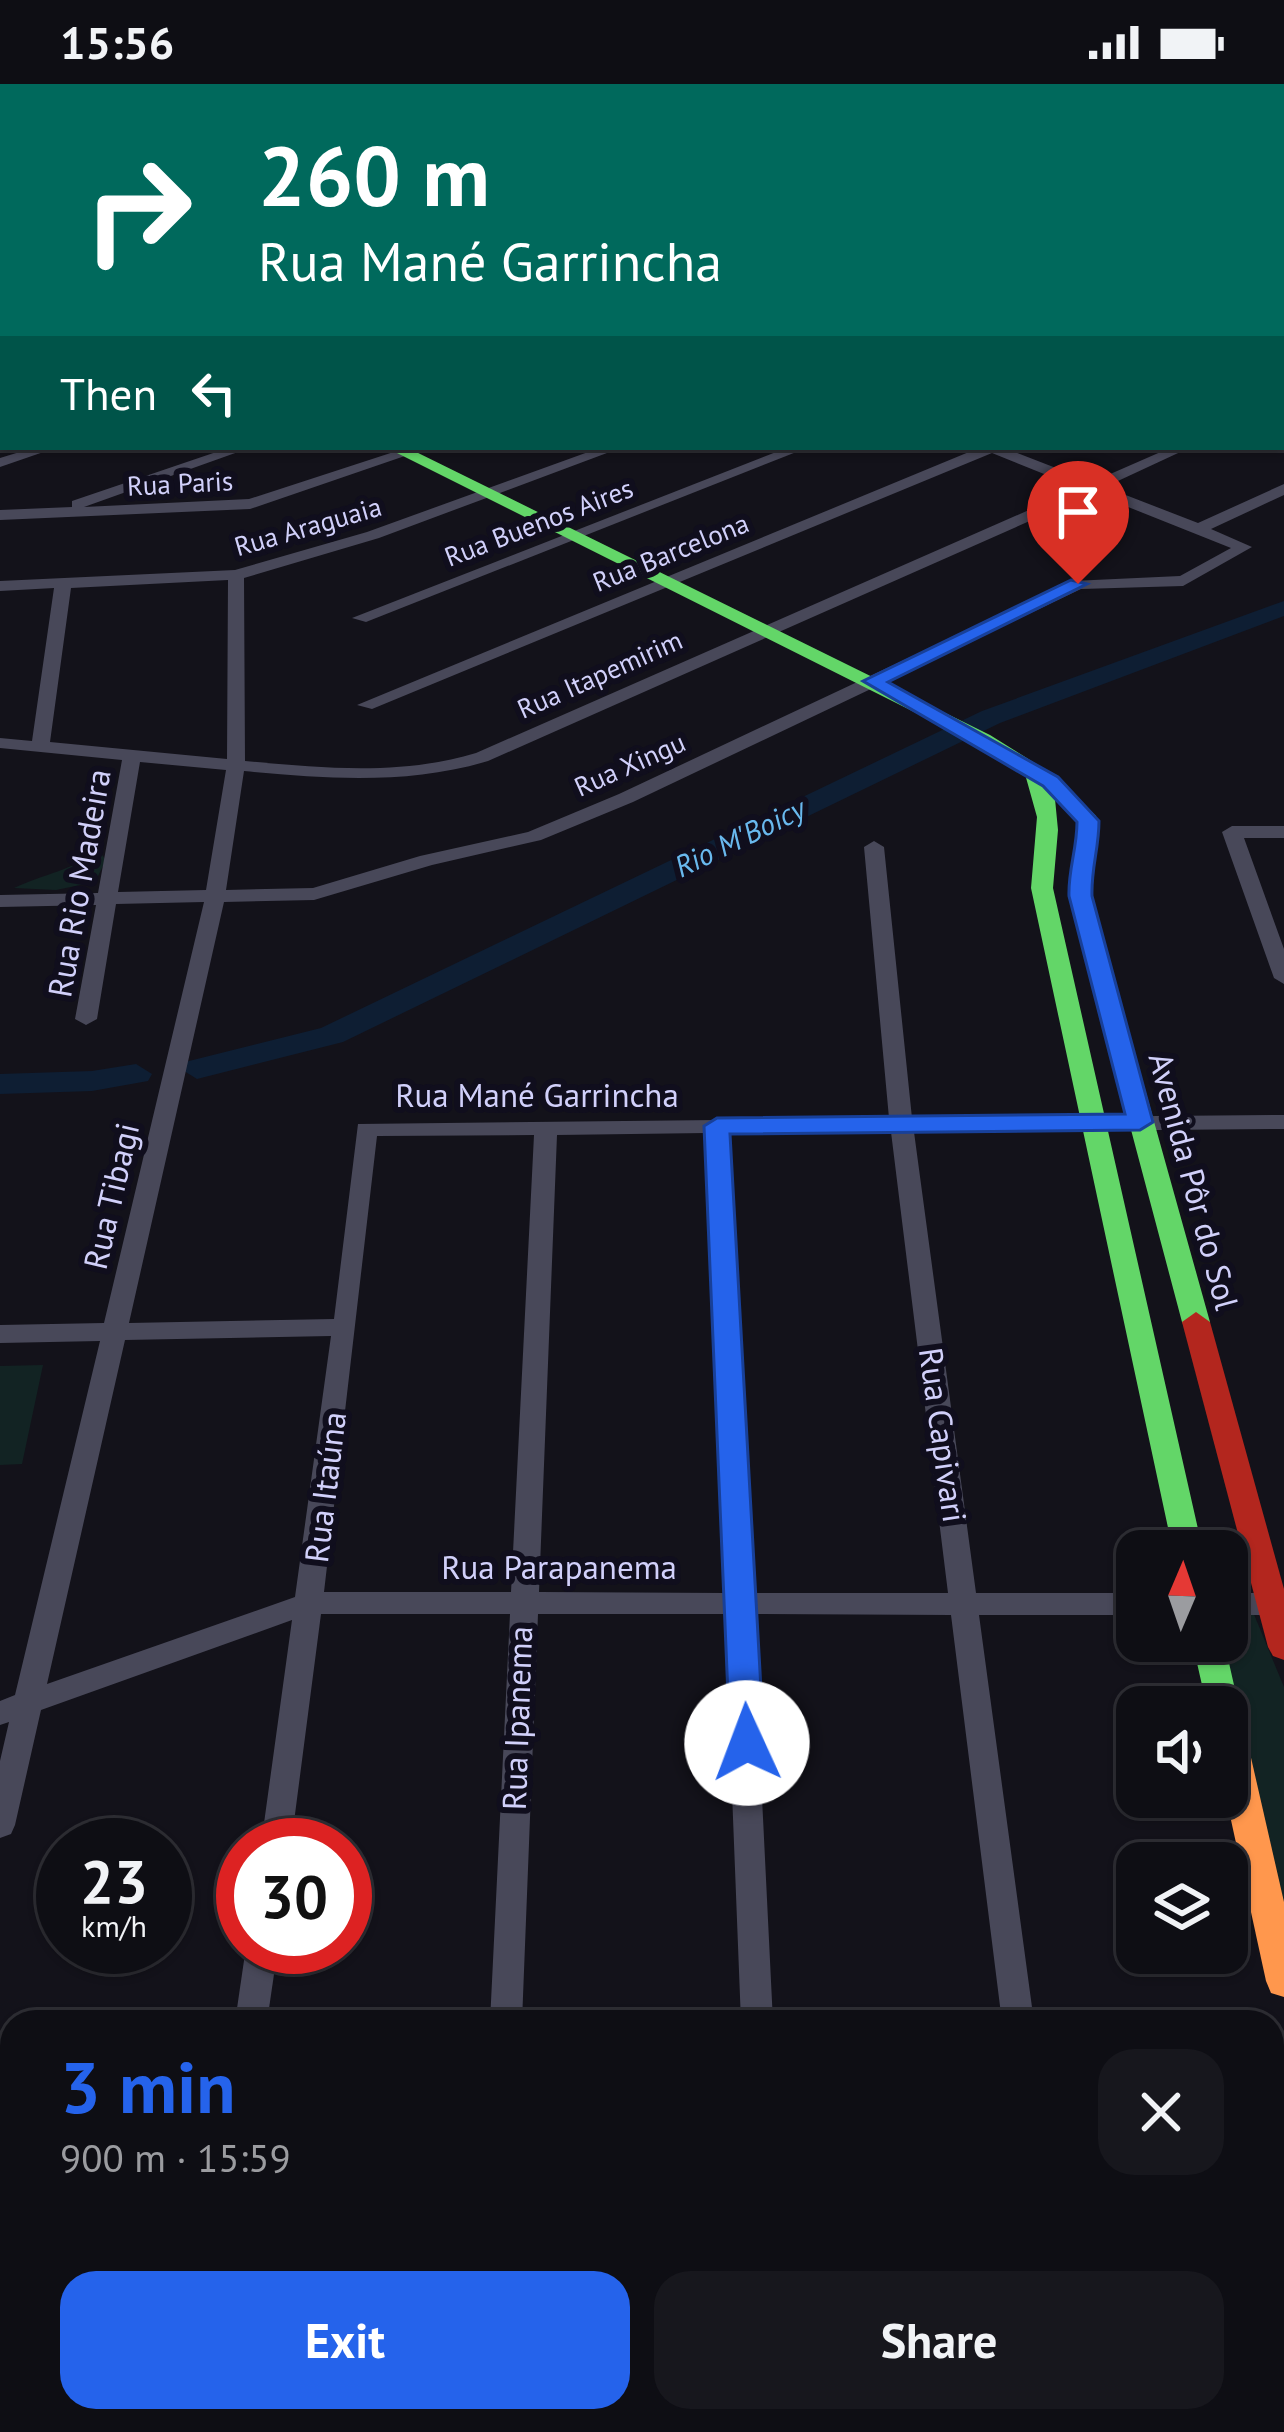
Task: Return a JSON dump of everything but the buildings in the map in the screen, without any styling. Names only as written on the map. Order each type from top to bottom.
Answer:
[{"type":"street","points":[[0,463],[41,450]]},
{"type":"street","points":[[51,513],[236,450]]},
{"type":"street","name":"Rua Paris","points":[[0,515],[250,504],[405,450]]},
{"type":"street","points":[[410,450],[488,494],[983,739],[1050,782],[1088,821]]},
{"type":"street","name":"Rua Araguaia","points":[[0,586],[236,575],[373,535],[608,450]]},
{"type":"street","name":"Rua Buenos Aires","points":[[360,618],[794,450]]},
{"type":"street","name":"Rua Barcelona","points":[[366,705],[984,450]]},
{"type":"street","points":[[999,450],[1198,529],[1284,489]]},
{"type":"street","name":"Rua Itapemirim","points":[[0,743],[341,776],[442,769],[482,757],[1177,450]]},
{"type":"street","name":"Rua Xingu","points":[[0,901],[337,890],[428,860],[534,836],[626,798],[1078,584],[1183,580],[1244,548],[1198,529]]},
{"type":"street","name":"Rua Tibagi","points":[[0,1826],[214,897],[236,765],[236,575]]},
{"type":"street","points":[[40,746],[63,584]]},
{"type":"street","name":"Rua Rio Madeira","points":[[86,1019],[132,757]]},
{"type":"street","points":[[1020,762],[1051,801],[1040,863],[1183,1530]]},
{"type":"street","points":[[1050,825],[1088,821]]},
{"type":"street","name":"Avenida Pôr do Sol","points":[[1088,821],[1088,850],[1079,868],[1080,896],[1278,1604],[1284,1647]]},
{"type":"street","points":[[1284,832],[1232,832],[1284,978]]},
{"type":"street","name":"Rua Capivari","points":[[874,847],[901,1122],[1016,2010]]},
{"type":"street","points":[[1040,863],[1079,868]]},
{"type":"street","name":"Rua Mané Garrincha","points":[[367,1129],[1284,1122]]},
{"type":"street","points":[[717,1126],[758,2010]]},
{"type":"street","name":"Rua Ipanema","points":[[506,2010],[521,1603],[546,1127]]},
{"type":"street","name":"Rua Itaúna","points":[[280,1818],[346,1327],[367,1129]]},
{"type":"street","points":[[0,1334],[346,1327]]},
{"type":"street","name":"Rua Parapanema","points":[[0,1713],[310,1603],[1116,1604]]},
{"type":"street","points":[[1247,1818],[1284,1981]]},
{"type":"street","points":[[253,2010],[258,1974]]},
{"type":"shaded area","points":[[99,851],[106,860],[95,882],[56,890],[14,888],[68,867]]},
{"type":"shaded area","points":[[43,1365],[22,1464],[0,1465],[0,1366]]},
{"type":"shaded area","points":[[1253,1612],[1284,1687],[1284,1932],[1248,1771],[1248,1686],[1229,1686],[1224,1662],[1248,1662],[1248,1613]]},
{"type":"waterway","name":"Rio M'Boicy","points":[[197,1069],[332,1035],[991,717],[1284,608]]},
{"type":"waterway","name":"Rio M'Boicy","points":[[0,1084],[92,1081],[136,1074]]},
{"type":"traffic: fast","points":[[399,450],[983,739],[1050,781],[1088,821],[1080,896],[1196,1322]]},
{"type":"traffic: fast","points":[[1034,776],[1048,817],[1042,888],[1183,1530]]},
{"type":"traffic: fast","points":[[1213,1662],[1218,1686]]},
{"type":"traffic: slow","points":[[1247,1818],[1284,1981]]},
{"type":"traffic: jam","points":[[1196,1322],[1284,1647]]},
{"type":"route","points":[[747,1743],[717,1126],[1140,1122],[1080,896],[1079,868],[1088,850],[1088,821],[1072,801],[1020,762],[873,681],[1078,584]]}]
